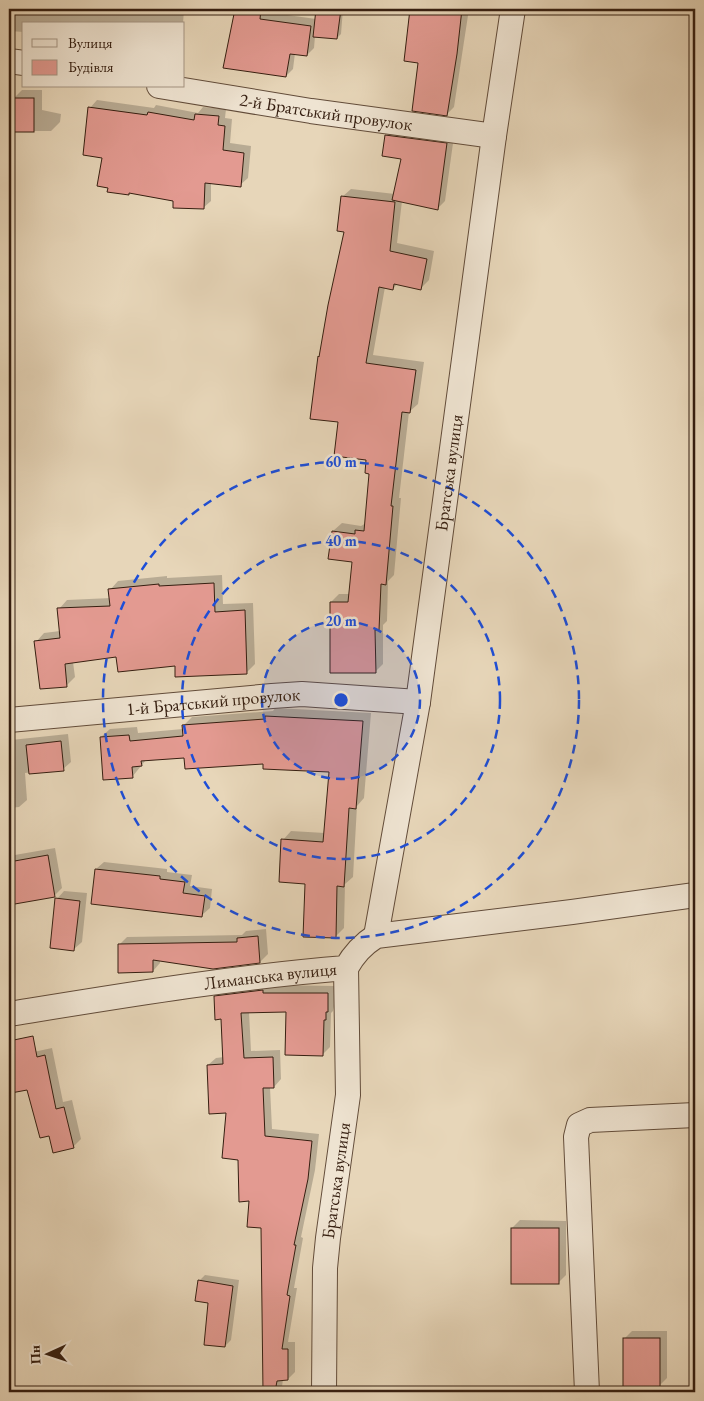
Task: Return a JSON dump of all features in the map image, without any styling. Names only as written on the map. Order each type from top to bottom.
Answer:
[{"type":"street","name":"Братська вулиця","points":[[376,936],[418,702],[494,136],[513,9]]},
{"type":"street","points":[[9,61],[22,63]]},
{"type":"street","name":"2-й Братський провулок","points":[[171,88],[311,111],[494,136]]},
{"type":"street","name":"1-й Братський провулок","points":[[9,720],[150,708],[243,697],[302,694],[418,702]]},
{"type":"street","points":[[376,936],[695,895]]},
{"type":"street","name":"Лиманська вулиця","points":[[9,1014],[258,977],[346,968],[364,943],[376,936]]},
{"type":"street","name":"Братська вулиця","points":[[324,1392],[324,1291],[326,1258],[348,1095],[346,968]]},
{"type":"street","points":[[587,1392],[576,1137],[579,1125],[590,1120],[695,1115]]},
{"type":"building","points":[[235,9],[261,9],[260,19],[311,26],[307,56],[290,54],[286,77],[223,68]]},
{"type":"building","points":[[316,9],[341,9],[337,39],[313,37]]},
{"type":"building","points":[[410,9],[462,9],[447,116],[412,111],[418,63],[404,61]]},
{"type":"building","points":[[13,98],[34,98],[34,132],[13,132]]},
{"type":"building","points":[[88,107],[147,115],[148,112],[194,120],[195,114],[219,116],[218,125],[225,126],[223,150],[244,153],[241,187],[205,183],[204,209],[173,208],[173,201],[129,193],[129,195],[107,192],[108,188],[97,186],[102,158],[83,155]]},
{"type":"building","points":[[385,135],[447,143],[438,210],[392,200],[401,159],[382,156]]},
{"type":"building","points":[[341,196],[395,202],[390,251],[427,259],[421,290],[394,284],[393,290],[379,287],[366,363],[416,370],[410,413],[402,412],[391,506],[393,506],[386,585],[381,584],[379,630],[375,630],[376,673],[330,673],[330,602],[348,602],[352,562],[328,559],[332,531],[355,534],[355,530],[364,531],[369,474],[365,473],[366,460],[334,456],[338,422],[310,419],[318,356],[344,232],[337,231]]},
{"type":"building","points":[[214,583],[215,612],[245,610],[247,674],[175,677],[175,666],[118,672],[116,657],[65,664],[67,687],[40,689],[34,641],[60,638],[57,608],[110,606],[108,589],[159,584],[159,586]]},
{"type":"building","points":[[265,716],[363,721],[356,809],[349,808],[344,887],[337,886],[336,938],[303,937],[305,884],[279,882],[281,839],[323,842],[329,772],[263,769],[263,764],[185,769],[184,758],[141,761],[142,766],[132,767],[133,778],[103,780],[100,737],[129,735],[130,741],[183,736],[182,725],[265,719]]},
{"type":"building","points":[[61,741],[64,771],[29,774],[26,745]]},
{"type":"building","points":[[48,855],[55,897],[9,905],[9,862]]},
{"type":"building","points":[[95,869],[160,876],[160,879],[185,882],[183,893],[205,896],[202,917],[91,904]]},
{"type":"building","points":[[55,898],[80,901],[74,951],[50,948]]},
{"type":"building","points":[[258,936],[260,963],[213,969],[153,960],[153,972],[118,973],[118,944],[237,942],[237,938]]},
{"type":"building","points":[[263,990],[263,993],[328,993],[328,1012],[326,1012],[326,1020],[324,1020],[323,1056],[285,1055],[286,1012],[241,1013],[244,1058],[273,1057],[274,1088],[263,1088],[265,1136],[312,1141],[308,1179],[294,1245],[296,1245],[287,1295],[290,1296],[282,1349],[288,1349],[288,1380],[277,1381],[275,1392],[263,1392],[261,1228],[247,1227],[249,1201],[239,1202],[238,1160],[222,1158],[226,1113],[209,1114],[207,1065],[223,1064],[221,1019],[215,1020],[214,996]]},
{"type":"building","points":[[33,1036],[37,1057],[45,1055],[56,1109],[64,1107],[74,1148],[53,1153],[49,1136],[40,1138],[27,1090],[11,1093],[9,1081],[9,1041]]},
{"type":"building","points":[[511,1228],[559,1228],[559,1284],[511,1284]]},
{"type":"building","points":[[198,1280],[233,1286],[225,1347],[204,1345],[208,1303],[195,1301]]},
{"type":"building","points":[[623,1338],[660,1338],[660,1387],[623,1387]]}]
